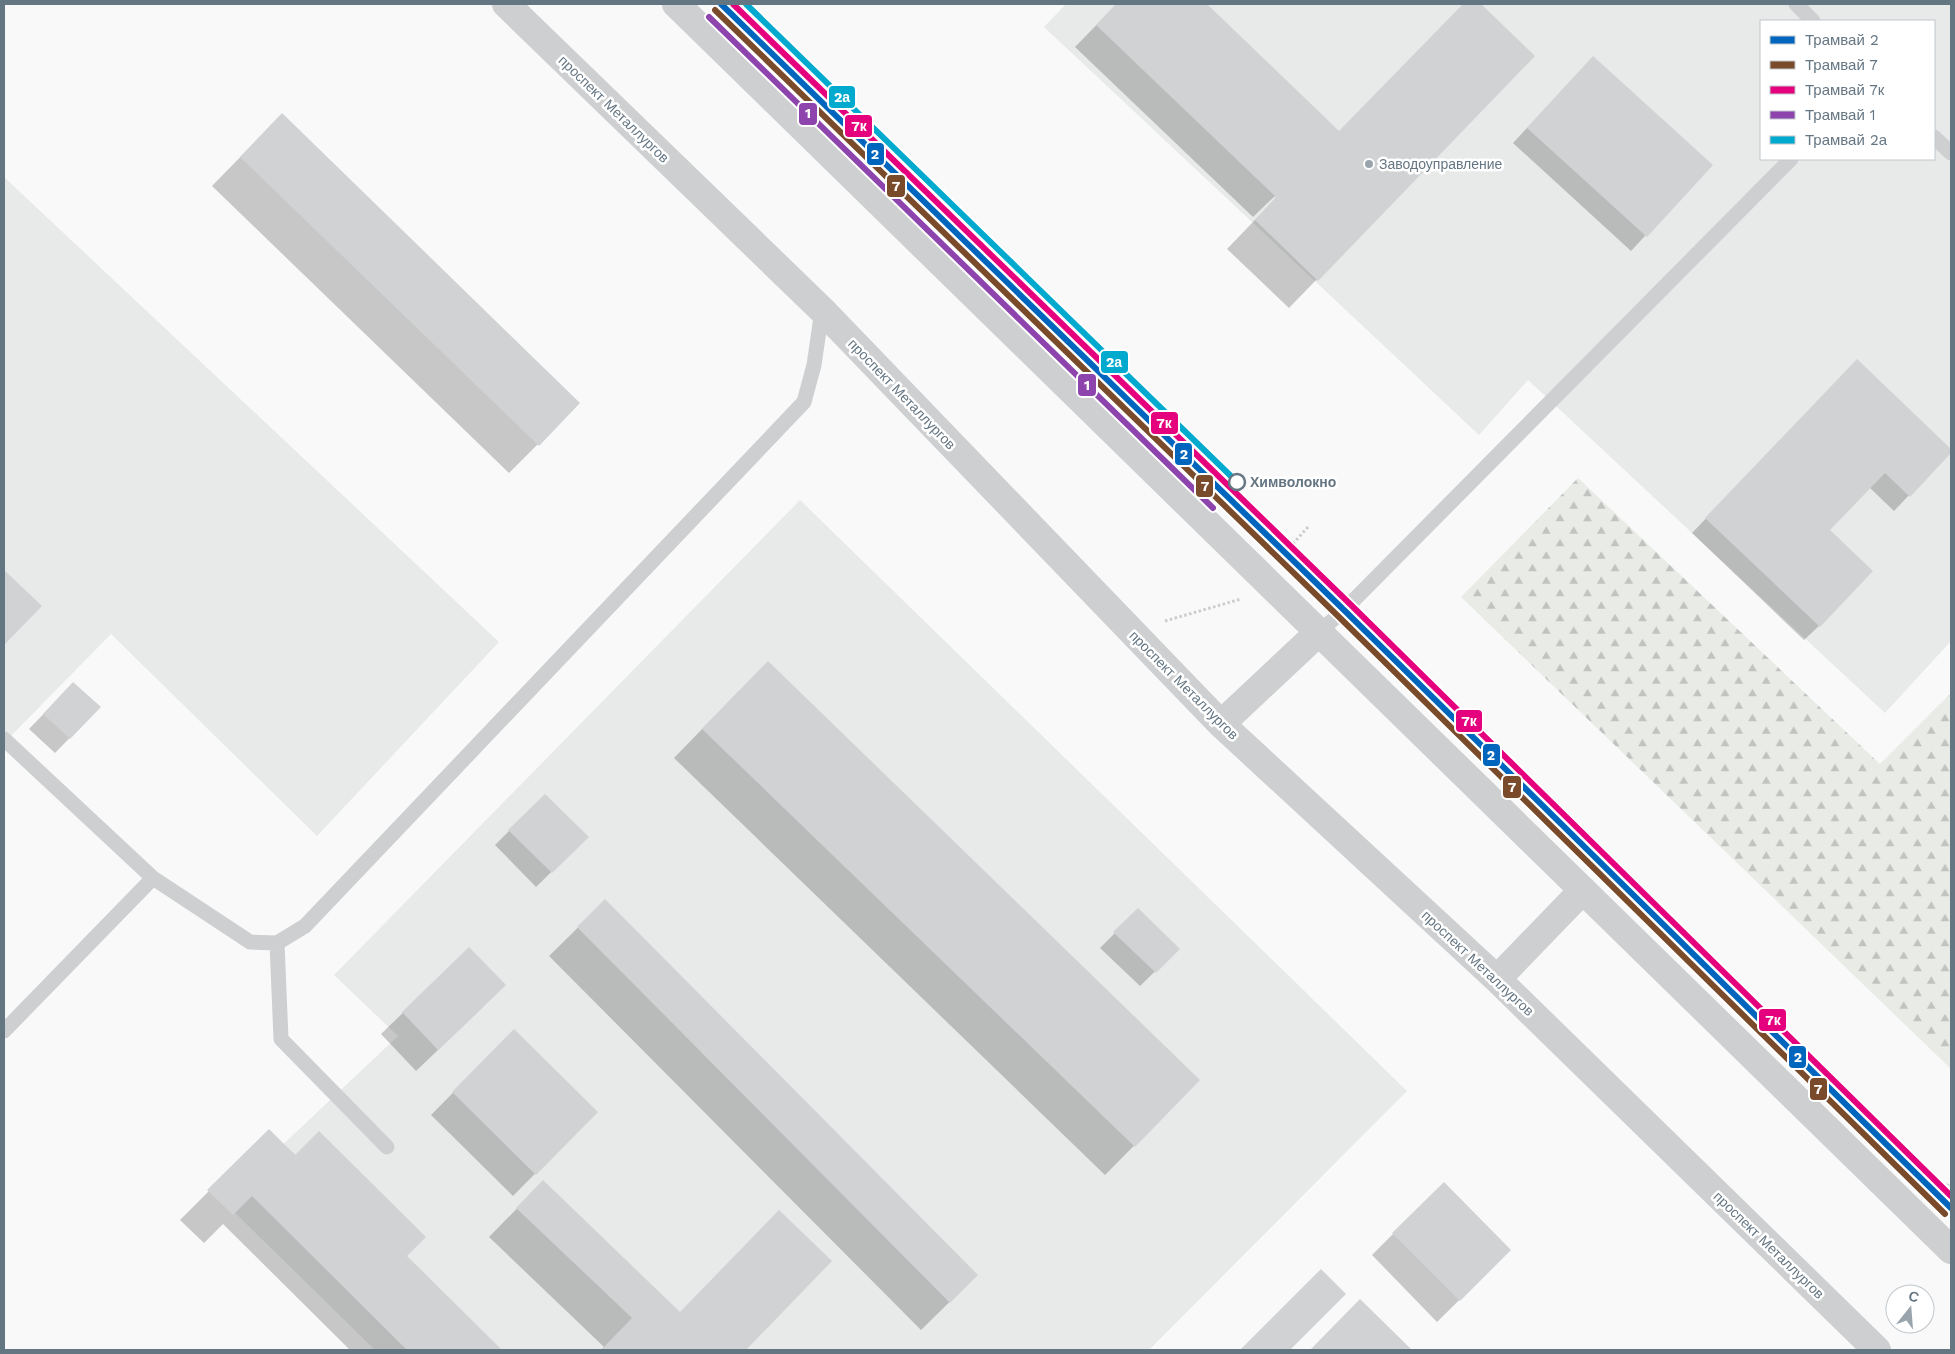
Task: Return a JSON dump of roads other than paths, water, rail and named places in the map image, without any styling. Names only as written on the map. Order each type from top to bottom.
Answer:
[{"type":"street","name":"проспект Металлургов","points":[[506,4],[822,310],[1221,724],[1496,978],[1877,1350]]},
{"type":"street","points":[[676,4],[1951,1250]]},
{"type":"street","points":[[1221,724],[1318,633]]},
{"type":"street","points":[[1496,978],[1583,890]]},
{"type":"lane","points":[[1796,4],[1812,20]]},
{"type":"lane","points":[[1935,138],[1951,153]]},
{"type":"lane","points":[[1318,633],[1350,604],[1790,160]]},
{"type":"lane","points":[[4,739],[153,878],[250,942],[277,943],[305,926],[804,402],[814,365],[822,310]]},
{"type":"lane","points":[[4,1031],[153,878]]},
{"type":"lane","points":[[277,943],[281,1039],[387,1147]]},
{"type":"tram line","name":"2","points":[[721,4],[1344,610],[1951,1208]]},
{"type":"tram line","name":"7к","points":[[733,4],[1350,604],[1951,1196]]},
{"type":"tram line","name":"2а","points":[[746,4],[1237,482]]},
{"type":"tram line","name":"7","points":[[715,10],[1338,616],[1945,1214]]},
{"type":"tram line","name":"1","points":[[709,17],[1213,508]]},
{"type":"tram line","points":[[1947,1184],[1951,1186]]},
{"type":"place","name":"Заводоуправление","points":[[1369,164]]},
{"type":"place","name":"Химволокно","points":[[1237,482]]}]
